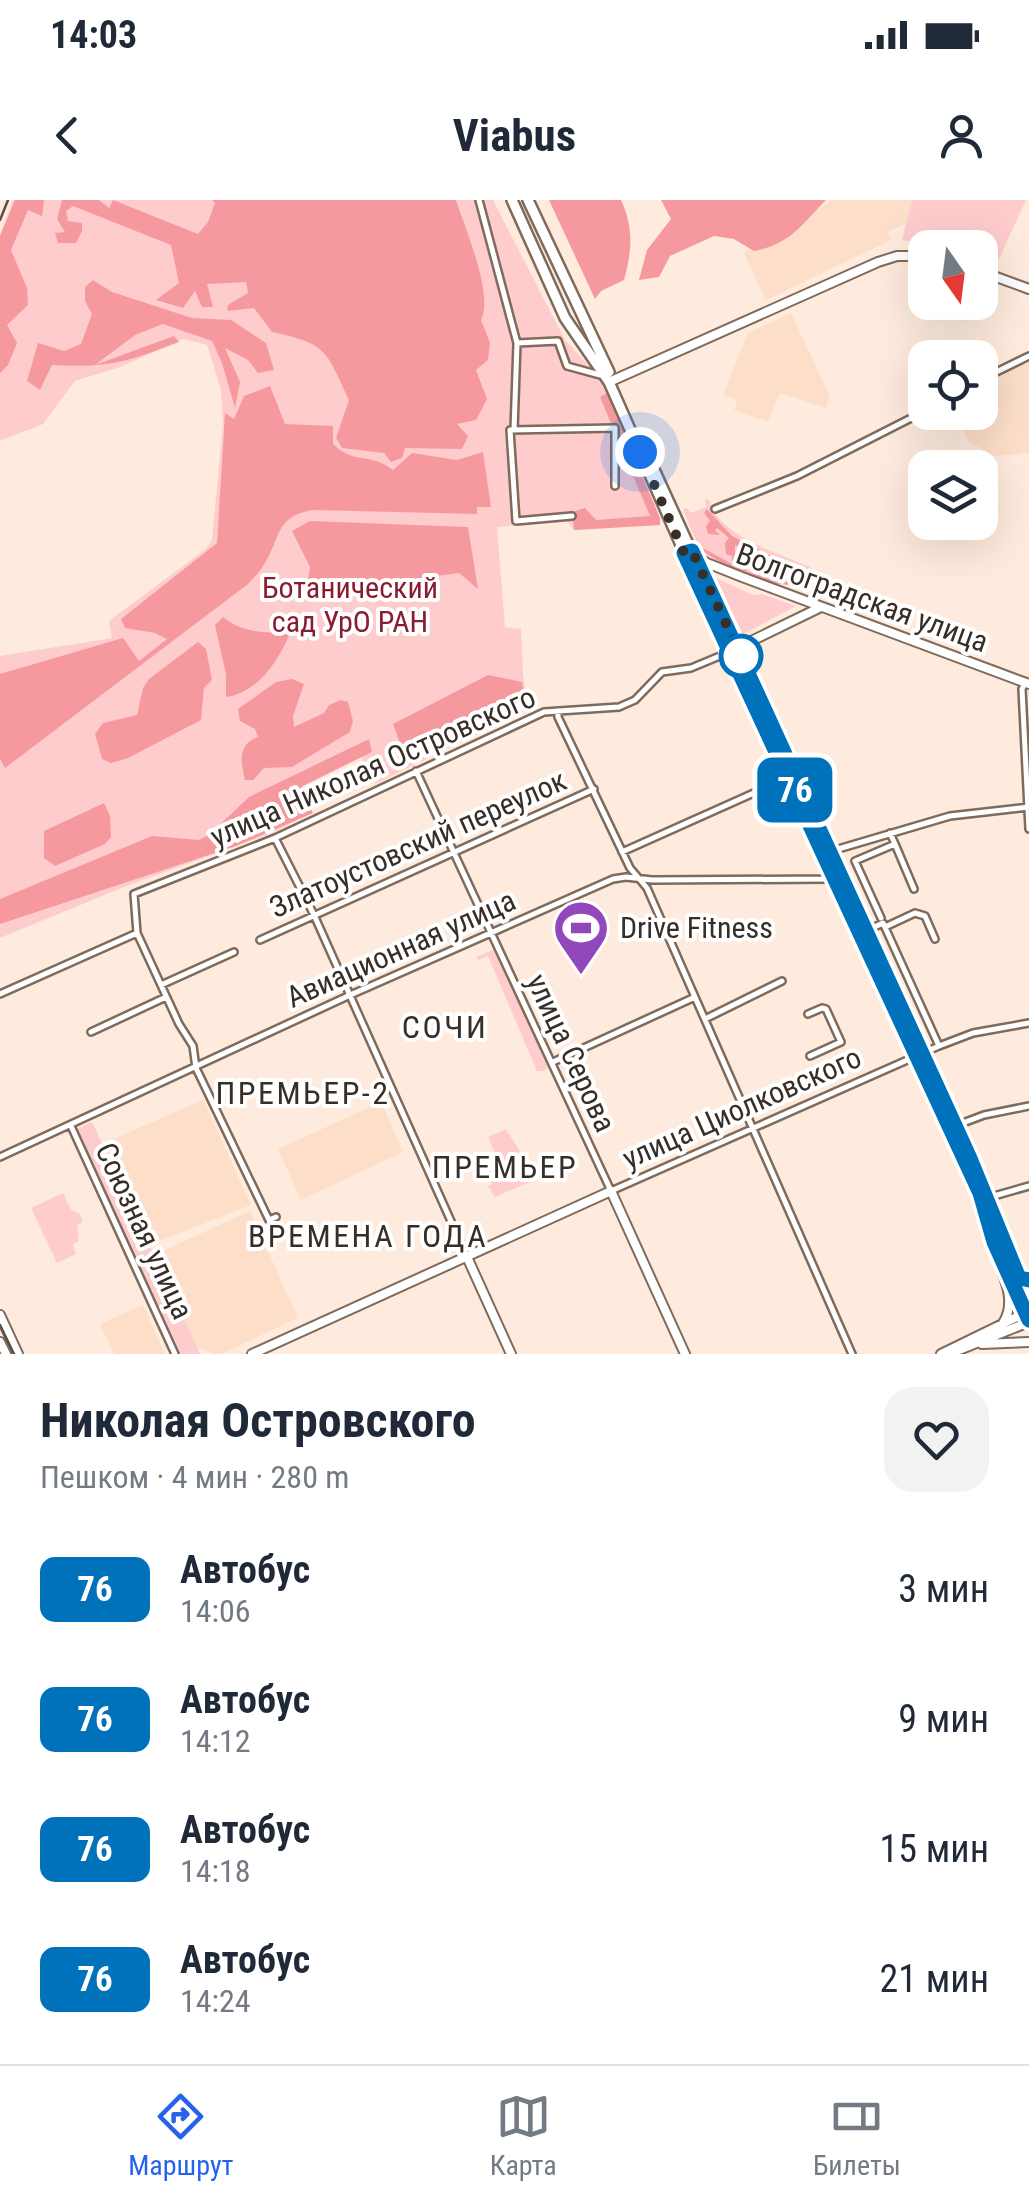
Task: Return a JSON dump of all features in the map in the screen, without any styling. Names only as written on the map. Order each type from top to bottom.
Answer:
[{"type":"main road","points":[[512,200],[566,318],[609,379]]},
{"type":"main road","points":[[528,200],[955,1126],[1024,1279],[1029,1299]]},
{"type":"main road","points":[[733,650],[827,852]]},
{"type":"main road","points":[[837,874],[866,931],[980,1193],[994,1242],[1028,1316]]},
{"type":"street","points":[[479,200],[518,343],[514,430]]},
{"type":"street","points":[[518,343],[558,341],[567,366],[609,379],[878,262],[908,256]]},
{"type":"street","points":[[998,278],[1029,289]]},
{"type":"street","points":[[998,371],[1029,356]]},
{"type":"street","points":[[715,509],[796,476],[908,420]]},
{"type":"street","points":[[572,516],[516,521],[510,430],[614,428],[615,486]]},
{"type":"street","name":"Волгоградская улица","points":[[688,552],[706,563],[1027,683]]},
{"type":"street","points":[[733,650],[822,607]]},
{"type":"street","name":"улица Николая Островского","points":[[137,933],[134,894],[275,838],[544,712],[620,706],[636,700],[662,672],[691,668],[733,650]]},
{"type":"street","points":[[1027,683],[1022,689],[1029,829]]},
{"type":"street","points":[[558,711],[622,852],[646,888],[852,1354]]},
{"type":"street","name":"улица Серова","points":[[416,771],[685,1354]]},
{"type":"street","points":[[622,852],[756,792],[772,792],[793,784]]},
{"type":"street","name":"Златоустовский переулок","points":[[260,940],[594,790]]},
{"type":"street","points":[[827,852],[950,816],[1028,807]]},
{"type":"street","points":[[890,833],[914,889]]},
{"type":"street","points":[[275,838],[314,915],[512,1354]]},
{"type":"street","points":[[881,918],[855,861],[895,844]]},
{"type":"street","name":"Авиационная улица","points":[[0,1158],[603,883],[636,877],[830,879],[837,874]]},
{"type":"street","points":[[884,927],[916,913],[925,916],[935,939]]},
{"type":"street","points":[[866,931],[883,923],[940,1046]]},
{"type":"street","points":[[0,994],[137,933],[193,1046],[196,1068],[269,1220],[276,1218]]},
{"type":"street","points":[[162,985],[234,952]]},
{"type":"street","points":[[705,1019],[782,981]]},
{"type":"street","points":[[90,1032],[166,997]]},
{"type":"street","points":[[551,1063],[695,997]]},
{"type":"street","points":[[808,1014],[826,1009],[840,1042],[810,1056]]},
{"type":"street","name":"улица Циолковского","points":[[252,1354],[940,1046],[973,1033],[1029,1022]]},
{"type":"street","points":[[833,1045],[837,1054]]},
{"type":"street","points":[[955,1126],[984,1114],[1029,1106]]},
{"type":"street","name":"Союзная улица","points":[[72,1126],[176,1354]]},
{"type":"street","points":[[986,1198],[1029,1186]]},
{"type":"street","points":[[994,1242],[1008,1284],[1009,1314],[1002,1324]]},
{"type":"street","points":[[0,1316],[18,1354]]},
{"type":"street","points":[[943,1354],[1002,1324],[1028,1316]]},
{"type":"street","points":[[978,1345],[1028,1316]]},
{"type":"street","points":[[0,1342],[6,1354]]},
{"type":"street","points":[[943,1354],[978,1345],[1029,1342]]},
{"type":"shaded area","points":[[15,200],[44,200],[42,216],[28,210],[11,250],[27,288],[28,305],[7,325],[17,343],[8,365],[0,373],[0,236]]},
{"type":"shaded area","points":[[62,200],[99,200],[109,208],[113,200],[198,234],[208,222],[215,203],[212,200],[456,200],[481,278],[481,320],[490,343],[488,360],[476,370],[487,399],[476,420],[457,424],[468,436],[462,449],[405,448],[402,458],[391,462],[384,453],[342,448],[336,438],[349,400],[329,360],[315,346],[272,332],[254,308],[227,311],[228,305],[248,293],[246,282],[207,284],[213,307],[202,307],[195,291],[183,308],[156,300],[179,283],[171,245],[73,206],[66,211],[68,221],[82,223],[82,231],[76,243],[58,243],[55,233],[65,232],[57,219]]},
{"type":"shaded area","points":[[549,200],[621,200],[630,240],[624,280],[601,291],[595,299]]},
{"type":"shaded area","points":[[661,200],[826,200],[777,244],[754,251],[734,239],[714,236],[670,256],[659,277],[639,280],[647,250],[671,219]]},
{"type":"shaded area","points":[[833,200],[912,200],[906,224],[888,232],[891,240],[766,300],[744,253]]},
{"type":"shaded area","points":[[93,280],[112,292],[192,318],[231,320],[266,343],[274,370],[258,373],[248,360],[225,348],[240,382],[235,408],[212,341],[163,324],[135,335],[95,365],[52,365],[40,390],[27,381],[38,343],[64,351],[81,344],[92,314],[85,301],[85,287]]},
{"type":"shaded area","points":[[791,313],[830,396],[826,408],[780,393],[768,422],[734,410],[737,400],[723,395],[748,333]]},
{"type":"shaded area","points":[[174,336],[179,342],[131,359],[95,365]]},
{"type":"shaded area","points":[[1029,361],[1029,453],[998,456],[998,450],[984,450],[968,441],[964,430],[998,430],[998,376]]},
{"type":"shaded area","points":[[270,386],[285,424],[333,426],[333,444],[341,451],[393,470],[412,453],[457,460],[483,452],[491,507],[477,507],[477,514],[313,510],[300,513],[285,523],[269,556],[248,584],[5,768],[0,759],[0,674],[123,638],[139,661],[167,639],[125,628],[121,619],[217,543],[225,413],[234,419],[244,396]]},
{"type":"shaded area","points":[[607,393],[660,525],[574,530],[572,512],[585,508],[596,520],[650,516],[600,397]]},
{"type":"shaded area","points":[[707,509],[732,536],[803,572],[801,579],[791,581],[790,570],[780,565],[774,576],[765,566],[767,559],[735,545],[735,554],[750,561],[746,571],[788,582],[805,579],[813,575],[810,585],[753,578],[702,551],[701,547],[732,564],[732,556],[726,554],[725,543],[729,538],[717,528],[720,535],[708,534],[706,526],[710,521],[704,513]]},
{"type":"shaded area","points":[[310,521],[468,527],[478,589],[459,573],[306,594],[310,567],[292,531]]},
{"type":"shaded area","points":[[223,617],[247,629],[290,633],[280,654],[257,682],[226,697],[226,674],[215,625]]},
{"type":"shaded area","points":[[198,642],[206,649],[212,680],[204,688],[201,720],[128,758],[111,763],[102,759],[95,734],[103,723],[137,715],[149,679]]},
{"type":"shaded area","points":[[488,675],[522,682],[526,705],[407,762],[393,724]]},
{"type":"shaded area","points":[[292,679],[304,684],[293,716],[294,727],[341,700],[348,702],[353,721],[350,732],[292,767],[264,768],[253,780],[245,780],[244,749],[258,737],[255,729],[240,721],[238,709],[276,682]]},
{"type":"shaded area","points":[[369,739],[372,752],[301,787],[313,813],[236,846],[0,924],[0,899],[152,836],[199,840],[249,797]]},
{"type":"shaded area","points":[[104,803],[110,816],[111,837],[105,844],[55,866],[44,858],[44,831]]},
{"type":"shaded area","points":[[203,1100],[251,1205],[155,1243],[146,1223],[141,1226],[102,1144]]},
{"type":"shaded area","points":[[381,1102],[403,1152],[301,1200],[278,1149]]},
{"type":"shaded area","points":[[250,1211],[298,1318],[215,1354],[196,1347],[154,1255]]},
{"type":"shaded area","points":[[143,1305],[165,1354],[114,1354],[100,1324]]},
{"type":"green space","name":"Ботанический сад УрО РАН","points":[[13,200],[493,200],[565,340],[602,380],[660,525],[574,530],[567,521],[497,527],[505,627],[521,629],[529,709],[375,784],[361,757],[302,784],[312,813],[272,833],[0,938],[0,656],[112,638],[109,621],[206,549],[212,540],[223,423],[221,390],[207,345],[183,339],[120,367],[75,381],[43,424],[0,441],[0,234]]},
{"type":"green space","points":[[912,200],[1026,200],[999,259],[998,230],[908,230],[908,241],[902,240]]},
{"type":"green space","points":[[705,499],[737,534],[810,567],[814,579],[804,583],[775,581],[713,559],[697,543],[683,509],[691,513],[706,507]]},
{"type":"green space","points":[[714,577],[753,595],[796,606],[743,634]]},
{"type":"green space","points":[[495,949],[549,1066],[544,1071],[537,1071],[488,956],[478,960],[476,957]]},
{"type":"green space","points":[[92,1122],[200,1354],[181,1354],[77,1129]]},
{"type":"green space","points":[[506,1129],[524,1158],[520,1161],[524,1170],[529,1169],[533,1177],[532,1181],[495,1197],[488,1186],[492,1184],[489,1177],[485,1178],[483,1173],[500,1165],[488,1137]]},
{"type":"green space","points":[[63,1193],[71,1210],[80,1214],[83,1222],[77,1225],[79,1241],[73,1244],[76,1254],[57,1263],[31,1208]]},
{"type":"tram line","points":[[0,220],[8,200]]},
{"type":"tram line","points":[[0,1325],[14,1354]]},
{"type":"bus line","name":"76","points":[[1029,1280],[1019,1278],[969,1156],[752,680],[692,551],[684,553],[980,1193],[994,1242],[1029,1320]]},
{"type":"place","name":"Drive Fitness","points":[[581,977]]},
{"type":"district","name":"СОЧИ","points":[[445,1027]]},
{"type":"district","name":"ПРЕМЬЕР-2","points":[[303,1093]]},
{"type":"district","name":"ПРЕМЬЕР","points":[[505,1167]]},
{"type":"district","name":"ВРЕМЕНА ГОДА","points":[[368,1236]]},
{"type":"route","points":[[640,452],[684,553],[692,551],[741,656]]}]
